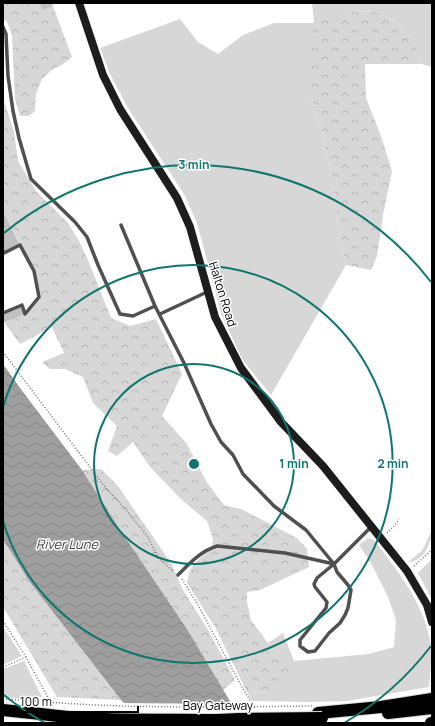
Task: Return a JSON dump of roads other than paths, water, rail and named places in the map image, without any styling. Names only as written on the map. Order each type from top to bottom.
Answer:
[{"type":"highway","points":[[414,706],[432,699]]},
{"type":"highway","points":[[414,706],[432,708]]},
{"type":"highway","name":"Bay Gateway","points":[[3,710],[68,717],[111,719],[240,720],[317,712],[414,706]]},
{"type":"street","name":"Halton Road","points":[[79,3],[103,75],[120,109],[177,198],[190,227],[215,317],[241,368],[281,422],[323,466],[381,538],[417,586],[427,604],[432,622]]},
{"type":"lane","points":[[3,26],[6,34],[8,76],[13,111],[31,179],[75,222],[87,237],[120,314],[133,316],[155,306]]},
{"type":"lane","points":[[121,224],[155,306],[184,363],[211,424],[221,442],[233,455],[243,474],[274,506],[306,530],[334,564],[337,572],[351,590],[348,608],[340,623],[329,633],[315,651],[308,652],[300,646],[300,640],[326,608],[327,602],[314,588],[317,578],[334,564],[372,527]]},
{"type":"lane","points":[[3,251],[4,253],[20,245],[34,271],[39,297],[25,314],[22,305],[3,313]]},
{"type":"lane","points":[[160,314],[208,292]]},
{"type":"lane","points":[[178,575],[207,549],[217,546],[285,553],[334,564]]},
{"type":"water","name":"River Lune","points":[[3,364],[82,470],[187,629],[243,723],[145,723],[121,700],[29,581],[3,539]]}]
